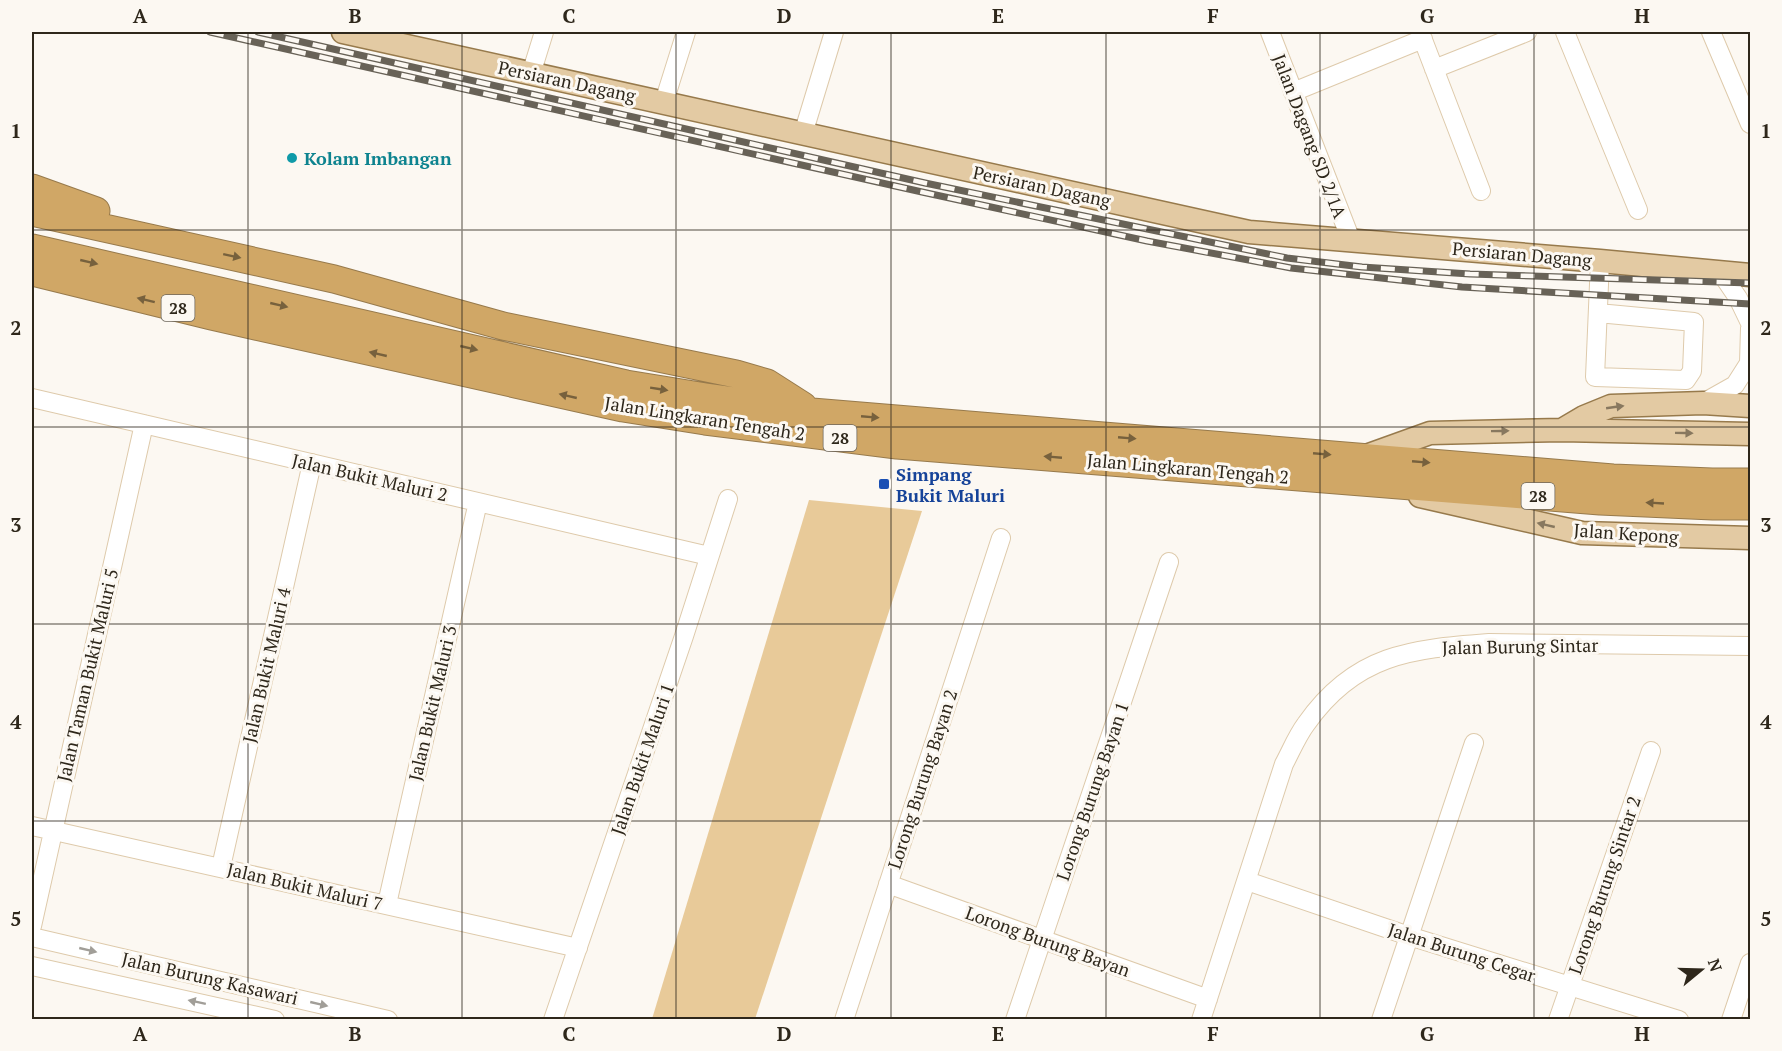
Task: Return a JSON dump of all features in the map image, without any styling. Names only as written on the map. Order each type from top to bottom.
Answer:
[{"type":"highway","points":[[32,188],[202,249]]},
{"type":"highway","points":[[32,212],[334,279],[502,327],[735,374],[767,383],[812,412]]},
{"type":"highway","name":"Jalan Lingkaran Tengah 2","points":[[32,248],[626,384],[812,412],[1362,470],[1600,501],[1713,494],[1750,482]]},
{"type":"highway","name":"Jalan Lingkaran Tengah 2","points":[[32,272],[211,316],[566,396],[705,421],[897,445],[1362,470]]},
{"type":"highway","name":"Jalan Lingkaran Tengah 2","points":[[1713,494],[1750,506]]},
{"type":"main road","name":"Persiaran Dagang","points":[[343,32],[401,38],[531,74],[1249,232],[1750,275]]},
{"type":"main road","points":[[1562,430],[1584,417],[1611,406],[1703,403],[1750,406]]},
{"type":"main road","points":[[1362,470],[1431,433],[1562,430],[1750,434]]},
{"type":"main road","name":"Jalan Kepong","points":[[1362,470],[1582,533],[1750,538]]},
{"type":"street","points":[[531,74],[544,32]]},
{"type":"street","points":[[664,102],[686,32]]},
{"type":"street","points":[[803,134],[834,32]]},
{"type":"street","name":"Jalan Dagang SD 2/1A","points":[[1270,32],[1351,240]]},
{"type":"street","points":[[1434,69],[1527,32]]},
{"type":"street","points":[[1565,32],[1638,210]]},
{"type":"street","points":[[1712,32],[1750,124]]},
{"type":"street","points":[[1293,92],[1422,35],[1481,191]]},
{"type":"street","points":[[1598,313],[1694,322],[1692,371],[1686,380],[1595,377],[1600,261]]},
{"type":"street","points":[[1703,403],[1735,385],[1749,363],[1750,325],[1738,298],[1721,273]]},
{"type":"street","name":"Jalan Bukit Maluri 2","points":[[32,398],[709,556]]},
{"type":"street","name":"Jalan Taman Bukit Maluri 5","points":[[32,926],[144,424]]},
{"type":"street","name":"Jalan Bukit Maluri 4","points":[[221,867],[312,464]]},
{"type":"street","name":"Jalan Bukit Maluri 1","points":[[553,1020],[684,636],[728,499]]},
{"type":"street","name":"Jalan Bukit Maluri 3","points":[[387,904],[478,502]]},
{"type":"street","name":"Lorong Burung Bayan 2","points":[[844,1020],[1000,538]]},
{"type":"street","name":"Lorong Burung Bayan 1","points":[[1015,1020],[1169,562]]},
{"type":"street","name":"Jalan Burung Sintar","points":[[1202,1020],[1284,765],[1305,726],[1331,694],[1350,679],[1391,657],[1414,651],[1489,643],[1750,646]]},
{"type":"street","points":[[1381,1020],[1474,743]]},
{"type":"street","name":"Lorong Burung Sintar 2","points":[[1558,1020],[1651,751]]},
{"type":"street","name":"Jalan Bukit Maluri 7","points":[[32,826],[578,948]]},
{"type":"street","name":"Jalan Burung Cegar","points":[[1247,881],[1409,936],[1679,1020]]},
{"type":"street","name":"Lorong Burung Bayan","points":[[888,884],[1208,999]]},
{"type":"street","name":"Jalan Burung Kasawari","points":[[32,937],[388,1020]]},
{"type":"street","points":[[1731,1020],[1750,963]]},
{"type":"street","name":"Jalan Burung Kasawari","points":[[32,966],[275,1020]]},
{"type":"shaded area","points":[[809,500],[922,511],[755,1019],[652,1019]]},
{"type":"railway","points":[[210,32],[922,192],[1147,241],[1291,268],[1462,287],[1750,304]]},
{"type":"railway","points":[[258,32],[925,183],[1287,258],[1362,267],[1470,274],[1750,283]]},
{"type":"place","name":"Kolam Imbangan","points":[[292,158]]},
{"type":"place","name":"Simpang Bukit Maluri","points":[[884,484]]}]
